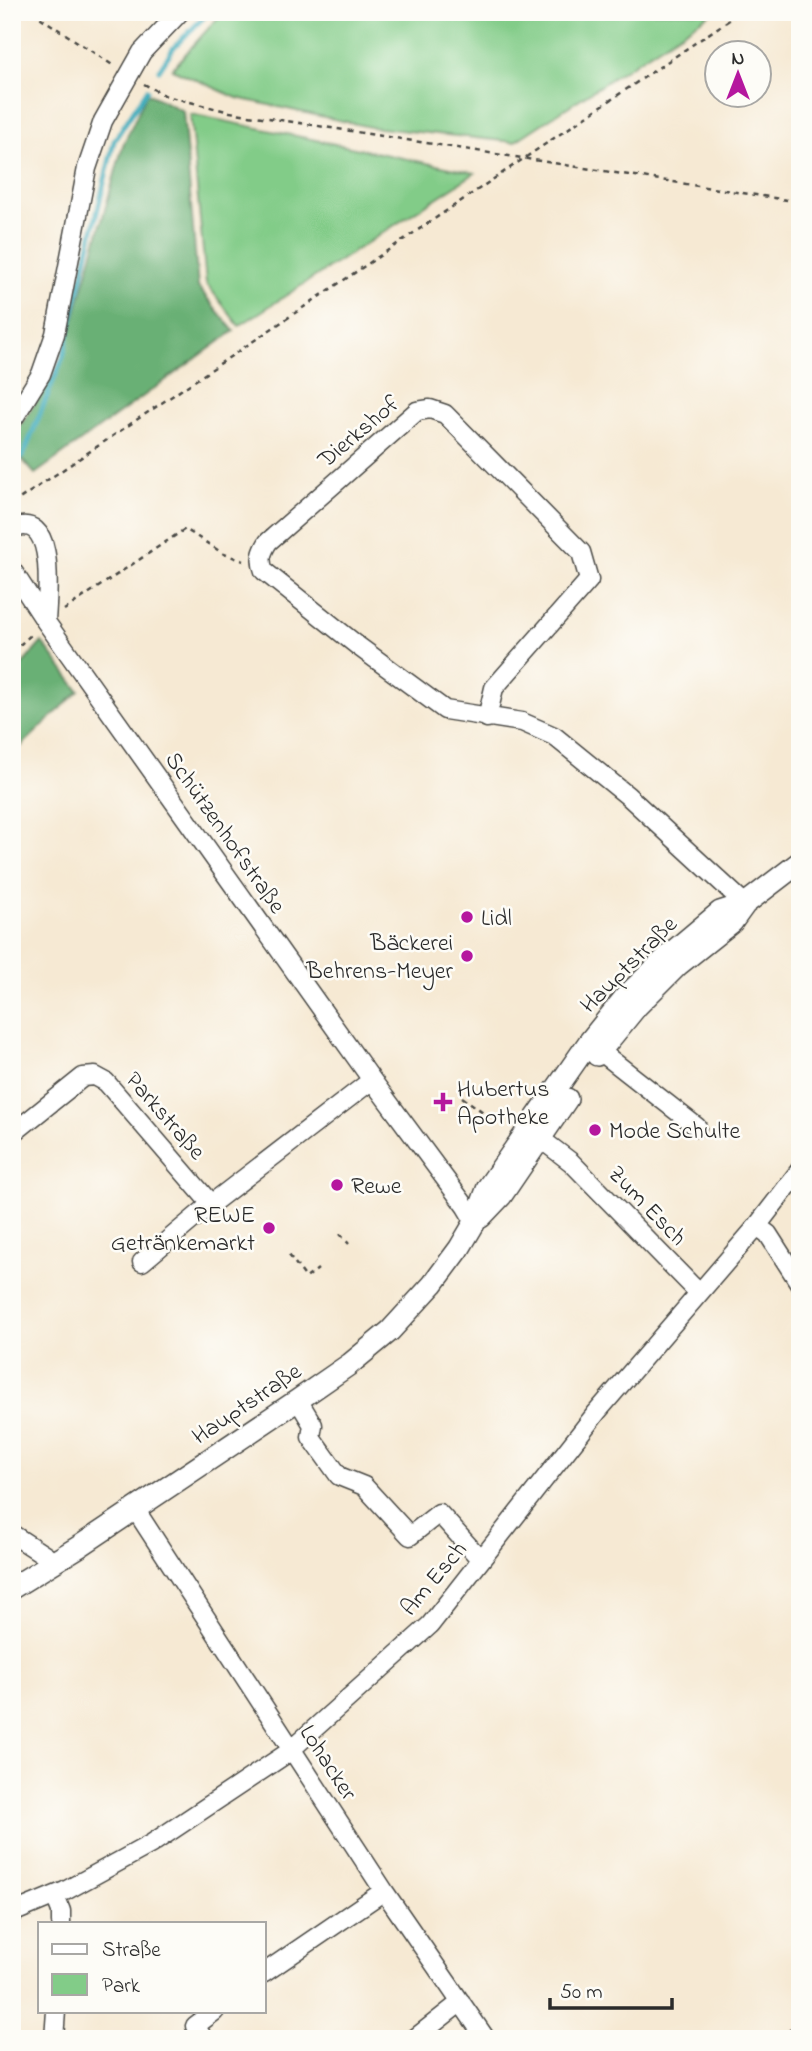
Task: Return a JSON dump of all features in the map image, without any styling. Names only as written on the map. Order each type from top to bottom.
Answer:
[{"type":"main road","name":"Hauptstraße","points":[[12,1588],[350,1364],[390,1331],[433,1284],[475,1223],[501,1196],[535,1133],[594,1046],[678,965],[732,922],[746,904],[800,862]]},
{"type":"street","points":[[12,421],[41,374],[52,344],[87,168],[103,121],[142,52],[180,12]]},
{"type":"street","name":"Dierkshof","points":[[261,563],[262,553],[268,542],[417,411],[430,409],[445,414],[582,552],[589,580],[494,688],[487,718]]},
{"type":"street","points":[[12,530],[20,526],[30,526],[39,532],[47,563],[46,622]]},
{"type":"street","points":[[261,563],[264,571],[279,583],[445,710],[522,722],[554,736],[628,796],[746,904]]},
{"type":"street","name":"Schützenhofstraße","points":[[12,570],[46,622],[475,1223]]},
{"type":"street","points":[[594,1046],[697,1127]]},
{"type":"street","name":"Parkstraße","points":[[12,1134],[83,1077],[95,1076],[106,1082],[211,1204]]},
{"type":"street","points":[[142,1262],[211,1204],[372,1080]]},
{"type":"street","name":"Zum Esch","points":[[535,1133],[571,1161],[698,1292]]},
{"type":"street","name":"Am Esch","points":[[12,1913],[55,1896],[151,1844],[292,1750],[430,1625],[597,1412],[757,1226],[800,1170]]},
{"type":"street","points":[[757,1226],[768,1234],[800,1284]]},
{"type":"street","points":[[298,1399],[313,1425],[312,1437],[339,1476],[364,1486],[410,1536],[439,1513],[481,1560]]},
{"type":"street","name":"Lohacker","points":[[135,1509],[384,1891],[486,2039]]},
{"type":"street","points":[[12,1534],[46,1556],[51,1564]]},
{"type":"street","points":[[266,1972],[384,1891]]},
{"type":"street","points":[[55,1896],[61,1911],[61,1922]]},
{"type":"street","points":[[414,2039],[461,2001]]},
{"type":"street","points":[[54,2039],[56,2012]]},
{"type":"street","points":[[204,2039],[195,2026],[214,2012]]},
{"type":"street","points":[[794,2039],[800,2033]]},
{"type":"path","points":[[32,12],[128,76],[166,96],[230,111],[800,202]]},
{"type":"path","points":[[12,504],[741,12]]},
{"type":"path","points":[[12,652],[46,622],[185,529],[224,554],[247,562],[261,563]]},
{"type":"path","points":[[462,1097],[491,1117]]},
{"type":"path","points":[[340,1234],[349,1244]]},
{"type":"path","points":[[289,1255],[306,1278],[318,1269]]},
{"type":"green space","points":[[223,12],[713,12],[514,142],[370,127],[237,98],[172,69]]},
{"type":"green space","points":[[147,93],[183,111],[198,287],[234,331],[35,474],[12,448],[12,439],[63,359],[123,145]]},
{"type":"green space","points":[[190,114],[475,173],[239,326],[206,283]]},
{"type":"green space","points":[[42,642],[79,691],[12,755],[12,676]]},
{"type":"waterway","points":[[159,70],[174,47],[209,12]]},
{"type":"waterway","points":[[12,464],[23,456],[63,357],[114,141],[147,90]]},
{"type":"place","name":"Lidl","points":[[467,917]]},
{"type":"place","name":"Bäckerei Behrens-Meyer","points":[[467,956]]},
{"type":"place","name":"Hubertus Apotheke","points":[[443,1102]]},
{"type":"place","name":"Mode Schulte","points":[[595,1130]]},
{"type":"place","name":"Rewe","points":[[337,1185]]},
{"type":"place","name":"REWE Getränkemarkt","points":[[269,1228]]}]
